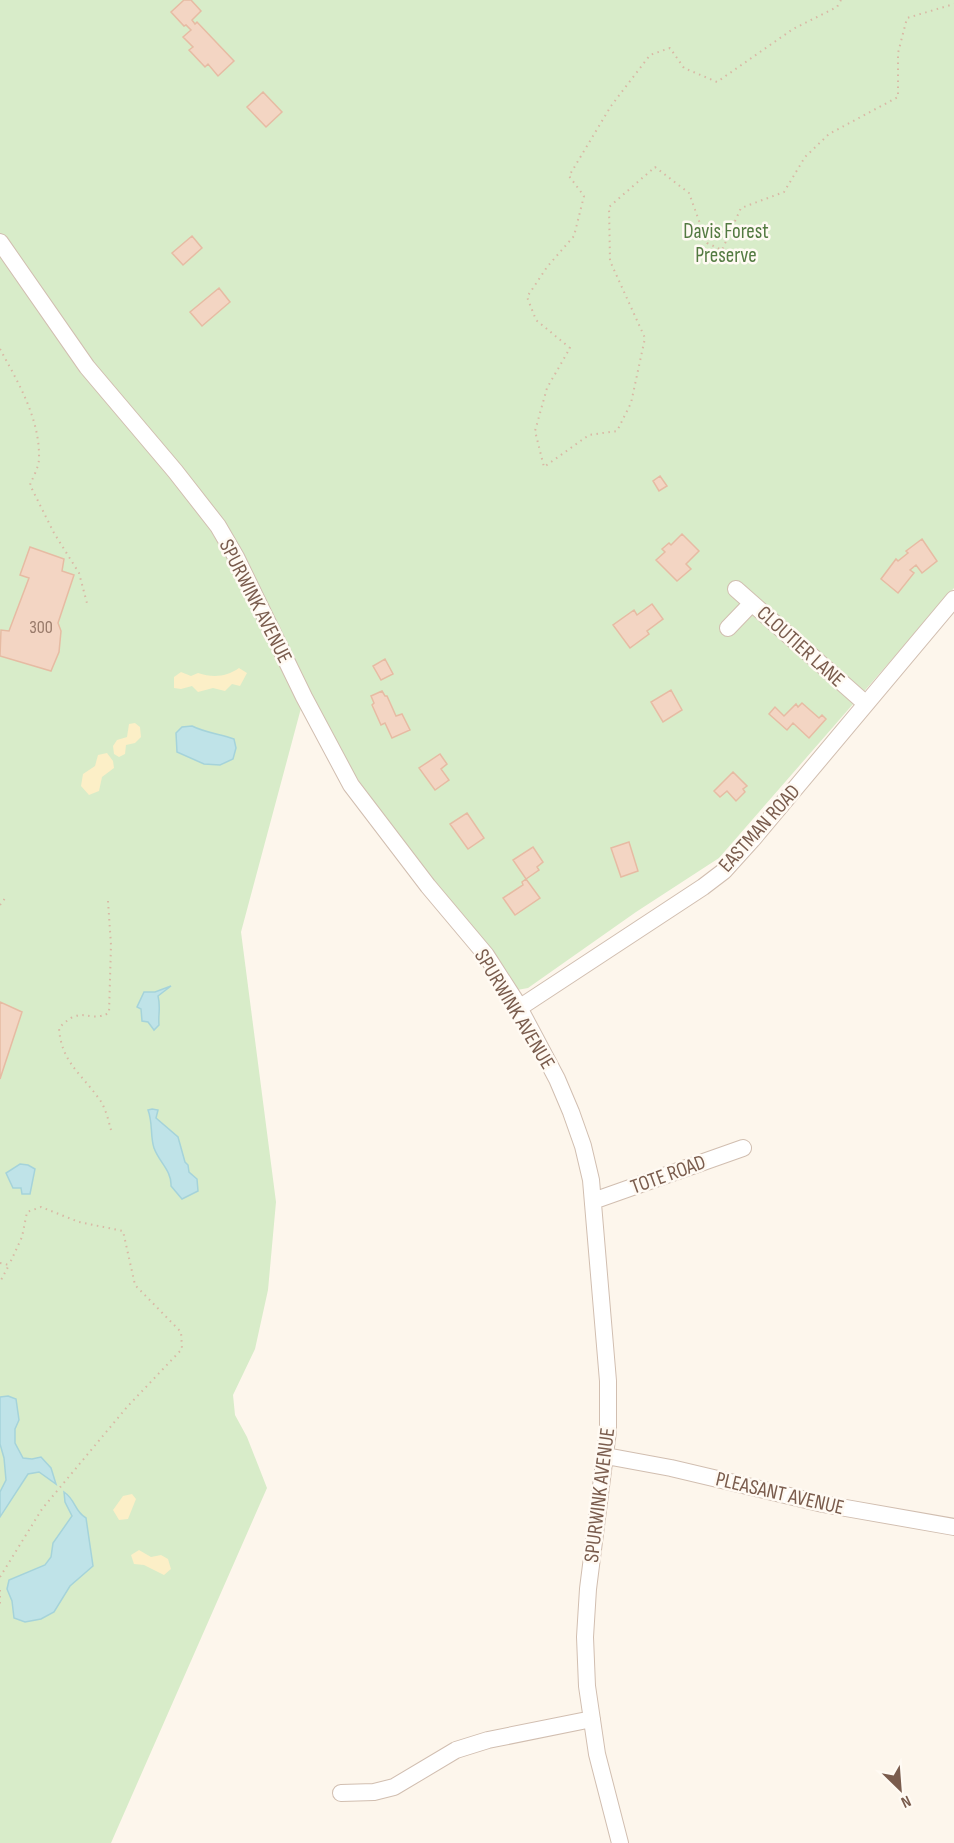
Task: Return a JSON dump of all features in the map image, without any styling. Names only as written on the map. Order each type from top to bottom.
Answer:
[{"type":"street","name":"SPURWINK AVENUE","points":[[0,242],[87,366],[218,526],[236,557],[304,697],[351,785],[420,875],[486,955],[519,1008],[571,1112],[583,1146],[593,1201],[608,1381],[606,1456],[588,1589],[585,1637],[587,1686],[597,1754],[620,1843]]},
{"type":"street","name":"CLOUTIER LANE","points":[[736,589],[865,703]]},
{"type":"street","name":"EASTMAN ROAD","points":[[519,1008],[724,871],[954,599]]},
{"type":"street","points":[[728,628],[752,603]]},
{"type":"street","name":"TOTE ROAD","points":[[593,1201],[743,1148]]},
{"type":"street","name":"PLEASANT AVENUE","points":[[606,1456],[671,1468],[823,1504],[954,1527]]},
{"type":"street","points":[[341,1793],[375,1792],[394,1787],[456,1750],[488,1740],[592,1719]]},
{"type":"path","points":[[841,0],[837,7],[793,28],[717,82],[684,68],[670,48],[650,55],[612,106],[569,176],[584,196],[574,236],[547,267],[527,297],[536,320],[570,348],[547,388],[535,431],[544,467],[589,435],[617,430],[631,403],[645,338],[610,261],[609,207],[655,167],[690,193],[707,243],[722,250],[741,208],[783,192],[805,157],[829,134],[898,97],[898,53],[907,18],[954,4]]},
{"type":"path","points":[[0,349],[20,384],[35,426],[39,460],[30,485],[54,533],[79,573],[88,607]]},
{"type":"path","points":[[0,906],[6,897]]},
{"type":"path","points":[[108,901],[111,945],[109,1013],[101,1017],[80,1014],[69,1018],[59,1028],[60,1044],[71,1065],[98,1097],[111,1130]]},
{"type":"path","points":[[0,1282],[22,1237],[27,1212],[40,1207],[79,1222],[123,1231],[135,1285],[181,1332],[182,1349],[127,1407],[42,1509],[0,1577]]},
{"type":"path","points":[[0,1263],[9,1265]]},
{"type":"path","points":[[0,1590],[0,1606]]},
{"type":"green space","name":"Davis Forest Preserve","points":[[0,0],[954,0],[954,588],[719,858],[636,912],[528,988],[517,990],[490,951],[380,813],[304,697],[241,932],[276,1202],[268,1290],[255,1349],[233,1395],[235,1415],[247,1437],[267,1488],[111,1843],[0,1843]]},
{"type":"sand","points":[[239,668],[247,673],[240,686],[232,684],[225,691],[213,688],[198,692],[192,686],[174,688],[174,677],[181,672],[191,676],[198,673],[219,676]]},
{"type":"sand","points":[[135,723],[140,727],[141,737],[135,743],[126,745],[125,754],[119,757],[114,754],[113,746],[117,740],[127,737],[129,724]]},
{"type":"sand","points":[[107,753],[113,761],[114,768],[102,777],[99,791],[89,795],[81,786],[83,774],[95,766],[98,755]]},
{"type":"sand","points":[[132,1494],[136,1499],[128,1519],[119,1520],[113,1510],[123,1496]]},
{"type":"sand","points":[[139,1550],[151,1557],[161,1555],[168,1559],[171,1569],[164,1575],[144,1565],[134,1564],[131,1555]]},
{"type":"water","points":[[192,726],[234,739],[236,748],[233,759],[220,765],[204,764],[177,752],[176,733],[182,727]]},
{"type":"water","points":[[171,986],[158,996],[159,1025],[154,1030],[148,1022],[142,1021],[141,1009],[137,1007],[144,992],[155,992]]},
{"type":"water","points":[[148,1110],[158,1110],[156,1118],[178,1137],[189,1172],[197,1179],[198,1191],[182,1199],[171,1186],[167,1171],[154,1148]]},
{"type":"water","points":[[20,1164],[35,1169],[30,1194],[22,1194],[21,1188],[13,1188],[6,1173]]},
{"type":"water","points":[[8,1396],[16,1399],[19,1420],[15,1429],[15,1443],[23,1458],[41,1457],[51,1468],[56,1484],[39,1472],[28,1474],[0,1517],[0,1492],[6,1480],[0,1444],[0,1397]]},
{"type":"water","points":[[64,1492],[86,1518],[93,1566],[70,1586],[54,1612],[41,1619],[25,1622],[14,1618],[12,1601],[7,1589],[9,1580],[45,1565],[51,1557],[53,1543],[72,1516],[65,1502]]},
{"type":"building","points":[[184,0],[191,0],[201,11],[192,20],[195,24],[197,22],[234,61],[218,76],[208,64],[205,67],[189,50],[193,47],[183,37],[191,30],[171,12]]},
{"type":"building","points":[[263,92],[282,112],[266,127],[247,107]]},
{"type":"building","points":[[192,236],[202,248],[183,265],[172,253]]},
{"type":"building","points":[[219,288],[230,302],[202,326],[190,312]]},
{"type":"building","points":[[660,476],[667,486],[659,491],[653,481]]},
{"type":"building","points":[[682,534],[699,551],[686,564],[691,569],[677,581],[656,560],[665,552],[662,549],[669,543],[671,545]]},
{"type":"building","points":[[922,539],[937,561],[922,573],[916,565],[910,570],[914,573],[898,593],[881,579],[896,559],[898,561],[908,553],[906,551]]},
{"type":"building","points":[[30,547],[64,559],[62,571],[74,575],[58,623],[61,631],[59,652],[51,671],[0,656],[1,630],[9,631],[29,578],[20,575]]},
{"type":"building","points":[[652,604],[663,619],[647,631],[649,634],[630,648],[613,625],[634,610],[637,615]]},
{"type":"building","points":[[385,659],[393,674],[381,680],[373,666]]},
{"type":"building","points":[[671,690],[682,710],[663,722],[651,702]]},
{"type":"building","points":[[382,691],[387,696],[396,716],[402,714],[410,730],[392,738],[385,723],[381,725],[372,705],[374,703],[371,696]]},
{"type":"building","points":[[802,703],[819,718],[822,715],[826,719],[809,738],[793,723],[787,730],[769,714],[775,707],[784,716],[796,704],[798,707]]},
{"type":"building","points":[[440,754],[447,764],[441,769],[449,780],[435,790],[419,768]]},
{"type":"building","points":[[733,772],[747,786],[743,789],[745,792],[736,801],[727,791],[720,797],[714,791]]},
{"type":"building","points":[[467,813],[484,838],[468,849],[450,824]]},
{"type":"building","points":[[629,842],[638,871],[621,877],[611,848]]},
{"type":"building","points":[[533,847],[543,862],[537,867],[539,870],[526,879],[513,860]]},
{"type":"building","points":[[526,879],[540,898],[515,915],[503,898],[523,885],[522,882]]},
{"type":"building","points":[[0,1002],[22,1012],[0,1079]]}]
